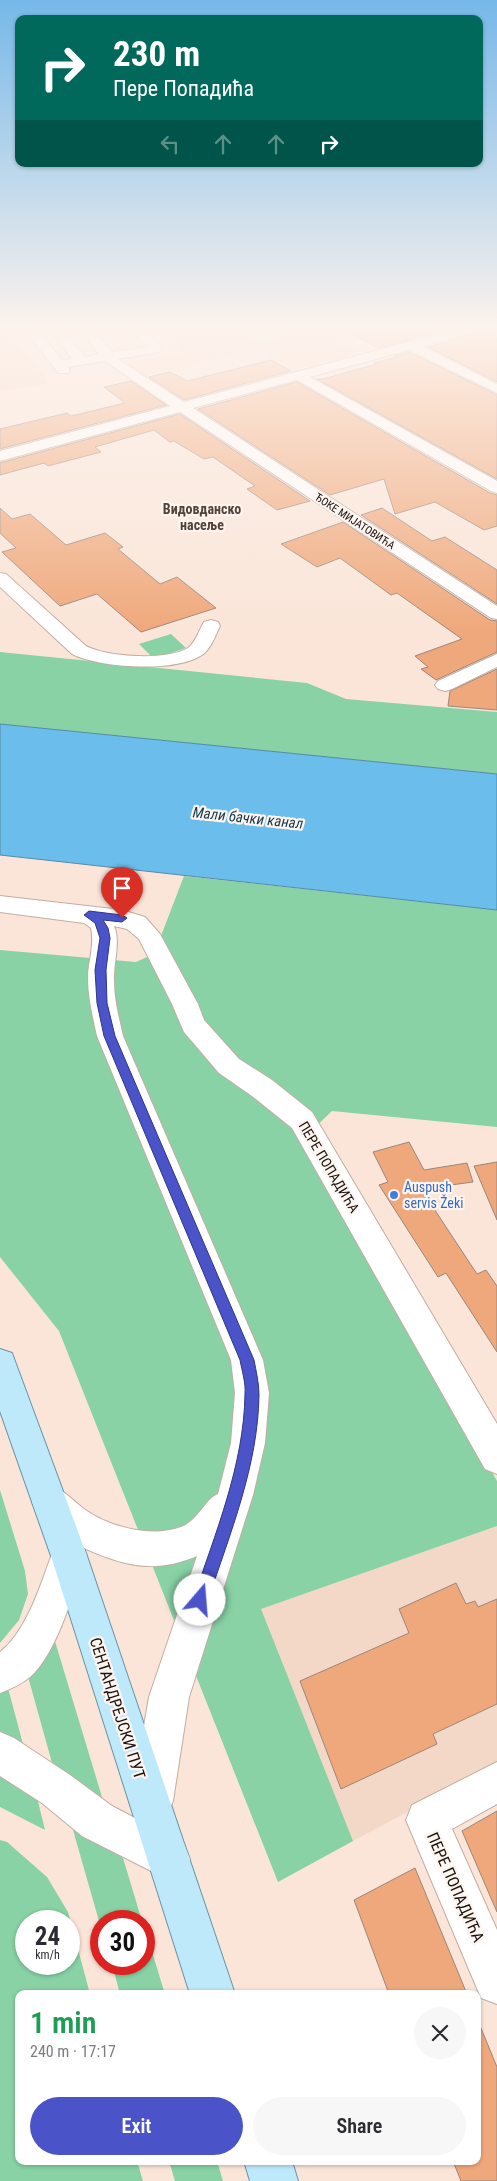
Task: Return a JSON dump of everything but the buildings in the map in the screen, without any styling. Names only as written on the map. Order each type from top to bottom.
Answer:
[{"type":"main road","name":"СЕНТАНДРЕЈСКИ ПУТ","points":[[0,1364],[69,1556],[212,1990]]},
{"type":"main road","points":[[269,2165],[274,2181]]},
{"type":"street","points":[[0,456],[103,429]]},
{"type":"street","name":"ЂОКЕ МИЈАТОВИЋА","points":[[213,429],[497,614]]},
{"type":"street","points":[[392,429],[497,488]]},
{"type":"street","points":[[0,578],[79,650],[90,656],[152,661],[178,659],[194,652],[201,646],[211,626]]},
{"type":"street","points":[[445,685],[497,660]]},
{"type":"street","name":"ПЕРЕ ПОПАДИЋА","points":[[0,904],[122,918],[136,923],[148,934],[185,1004],[193,1025],[229,1066],[262,1088],[302,1120],[317,1142],[497,1457]]},
{"type":"street","points":[[89,915],[99,921],[105,938],[101,970],[102,1003],[110,1036],[247,1360],[252,1393],[248,1443],[235,1495],[170,1697],[151,1808]]},
{"type":"street","points":[[50,1502],[71,1522],[94,1535],[133,1548],[160,1551],[194,1540],[213,1526],[235,1495]]},
{"type":"street","points":[[0,1674],[18,1662],[28,1650],[40,1629],[69,1556]]},
{"type":"street","points":[[8,1762],[56,1789],[97,1821],[169,1859]]},
{"type":"street","name":"ПЕРЕ ПОПАДИЋА","points":[[497,1782],[426,1820],[497,1982]]},
{"type":"shaded area","points":[[497,1526],[497,1764],[353,1841],[260,1609]]},
{"type":"green space","points":[[171,634],[186,648],[154,659],[139,644]]},
{"type":"green space","points":[[0,652],[307,683],[346,699],[497,712],[497,774],[0,724]]},
{"type":"green space","points":[[184,876],[497,910],[497,1127],[332,1111],[304,1138],[497,1481],[497,1526],[261,1609],[353,1841],[278,1882],[59,1331],[0,1257],[0,950],[136,962],[154,954]]},
{"type":"green space","points":[[0,1490],[25,1571],[28,1594],[19,1620],[0,1643]]},
{"type":"green space","points":[[54,1638],[105,1807],[54,1770],[27,1673]]},
{"type":"green space","points":[[8,1688],[24,1748],[0,1731],[0,1694]]},
{"type":"green space","points":[[0,1776],[11,1779],[36,1793],[45,1830],[0,1807]]},
{"type":"green space","points":[[69,1816],[123,1858],[139,1910],[96,1910]]},
{"type":"green space","points":[[0,1840],[7,1842],[47,1877],[67,1910],[15,1910],[15,1975],[80,1975],[80,1957],[89,1990],[15,1990],[15,2165],[138,2165],[143,2181],[0,2181]]},
{"type":"green space","points":[[155,1962],[164,1990],[119,1990],[115,1975],[155,1975]]},
{"type":"green space","points":[[170,2165],[218,2165],[223,2181],[175,2181]]},
{"type":"water","name":"Мали бачки канал","points":[[0,724],[497,774],[497,910],[0,855]]},
{"type":"place","name":"Auspush servis Žeki","points":[[394,1195]]},
{"type":"district","name":"Видовданско насеље","points":[[202,518]]},
{"type":"route","points":[[122,918],[89,915],[99,921],[105,938],[101,970],[102,1003],[110,1036],[247,1360],[252,1393],[248,1443],[235,1495],[200,1600]]}]
